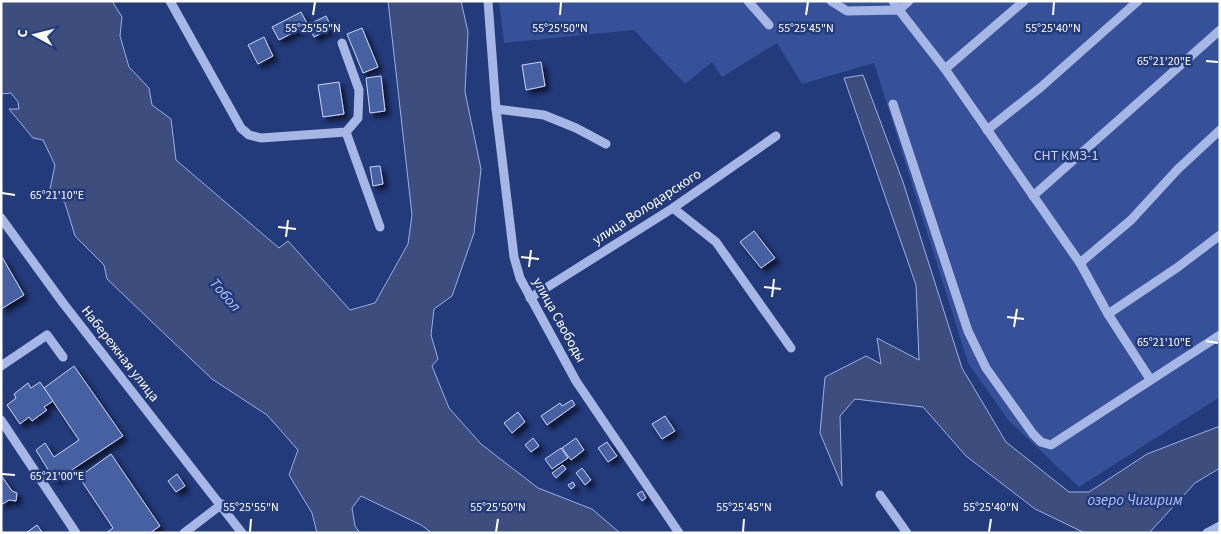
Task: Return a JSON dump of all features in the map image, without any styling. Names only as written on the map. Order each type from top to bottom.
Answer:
[{"type":"street","points":[[170,1],[241,128],[249,135],[261,138],[346,132],[358,118],[359,90],[342,42]]},
{"type":"street","name":"улица Свободы","points":[[488,1],[496,108],[514,257],[520,278],[576,381],[678,533]]},
{"type":"street","points":[[748,1],[769,24]]},
{"type":"street","points":[[831,1],[847,11],[899,10],[909,1]]},
{"type":"street","points":[[893,1],[944,69],[1080,263],[1108,314],[1150,379]]},
{"type":"street","points":[[944,69],[1024,1]]},
{"type":"street","points":[[987,130],[1041,87],[1138,1]]},
{"type":"street","points":[[1033,196],[1220,30]]},
{"type":"street","points":[[893,104],[968,331],[986,368],[1033,434],[1042,442],[1051,445],[1220,335]]},
{"type":"street","points":[[496,108],[544,115],[576,128],[606,144]]},
{"type":"street","points":[[1080,263],[1131,220],[1178,169],[1220,130]]},
{"type":"street","points":[[346,132],[380,227]]},
{"type":"street","name":"улица Володарского","points":[[530,298],[673,208],[776,136]]},
{"type":"street","points":[[673,208],[716,242],[791,348]]},
{"type":"street","name":"Набережная улица","points":[[1,218],[63,304],[222,504],[242,533]]},
{"type":"street","points":[[1108,314],[1178,267],[1220,235]]},
{"type":"street","points":[[1,366],[47,334],[63,357]]},
{"type":"street","points":[[1,420],[76,533]]},
{"type":"street","points":[[880,495],[906,533]]},
{"type":"street","points":[[184,533],[222,504]]},
{"type":"street","points":[[1207,533],[1220,526]]},
{"type":"green space","name":"СНТ КМЗ-1","points":[[499,1],[1220,1],[1220,397],[1079,487],[1009,421],[968,363],[874,63],[802,84],[777,43],[722,77],[712,62],[685,84],[634,30],[504,43]]},
{"type":"water","name":"Тобол","points":[[1,1],[112,1],[122,17],[120,36],[129,67],[149,88],[152,105],[171,119],[176,160],[279,248],[288,241],[350,310],[375,303],[408,244],[412,215],[388,1],[461,1],[468,32],[465,92],[481,169],[474,233],[452,296],[434,309],[431,335],[438,359],[432,366],[449,408],[481,444],[538,488],[592,509],[620,533],[432,533],[421,525],[361,496],[352,508],[355,526],[360,533],[317,533],[312,513],[289,475],[298,450],[267,415],[212,379],[107,279],[104,265],[75,236],[65,203],[50,189],[55,165],[43,140],[33,138],[9,109],[19,109],[18,102],[11,93],[1,94]]},
{"type":"water","name":"озеро Чигирим","points":[[863,75],[903,182],[962,368],[1006,442],[1069,492],[1089,492],[1147,454],[1220,426],[1220,468],[1195,483],[1149,533],[1085,533],[1035,509],[966,456],[923,407],[855,399],[840,416],[842,486],[820,433],[825,377],[866,356],[881,364],[877,338],[919,360],[916,285],[844,78]]},
{"type":"building","points":[[301,12],[308,25],[279,40],[272,27]]},
{"type":"building","points":[[326,16],[332,28],[314,37],[308,25]]},
{"type":"building","points":[[362,28],[378,67],[363,73],[347,34]]},
{"type":"building","points":[[264,37],[273,56],[258,64],[248,45]]},
{"type":"building","points":[[541,62],[545,86],[526,90],[522,65]]},
{"type":"building","points":[[381,76],[385,111],[370,113],[366,78]]},
{"type":"building","points":[[339,82],[344,114],[323,117],[318,85]]},
{"type":"building","points":[[380,166],[383,184],[373,186],[370,167]]},
{"type":"building","points":[[754,231],[775,258],[761,268],[740,242]]},
{"type":"building","points":[[1,257],[24,295],[1,309]]},
{"type":"building","points":[[74,366],[123,436],[55,481],[36,450],[45,443],[54,457],[79,440],[44,388]]},
{"type":"building","points":[[40,382],[53,401],[44,407],[47,410],[32,421],[29,417],[20,424],[7,405],[16,398],[14,394],[28,383],[31,388]]},
{"type":"building","points":[[572,400],[575,405],[547,425],[541,416],[560,403],[562,406]]},
{"type":"building","points":[[518,412],[525,422],[512,433],[504,423]]},
{"type":"building","points":[[665,416],[675,431],[662,439],[652,424]]},
{"type":"building","points":[[533,438],[539,446],[531,452],[525,445]]},
{"type":"building","points":[[576,438],[584,450],[571,460],[562,448]]},
{"type":"building","points":[[607,442],[617,456],[608,462],[598,448]]},
{"type":"building","points":[[561,448],[568,458],[552,469],[545,459]]},
{"type":"building","points":[[111,454],[160,526],[150,533],[106,533],[113,528],[79,477]]},
{"type":"building","points":[[563,465],[566,469],[556,478],[552,473]]},
{"type":"building","points":[[582,468],[591,480],[585,485],[576,473]]},
{"type":"building","points":[[177,474],[185,486],[176,492],[168,481]]},
{"type":"building","points":[[1,475],[12,491],[17,493],[16,501],[9,500],[1,505]]},
{"type":"building","points":[[573,482],[575,486],[571,489],[568,485]]},
{"type":"building","points":[[642,491],[646,498],[642,501],[637,494]]},
{"type":"building","points":[[37,525],[42,532],[26,533]]}]
